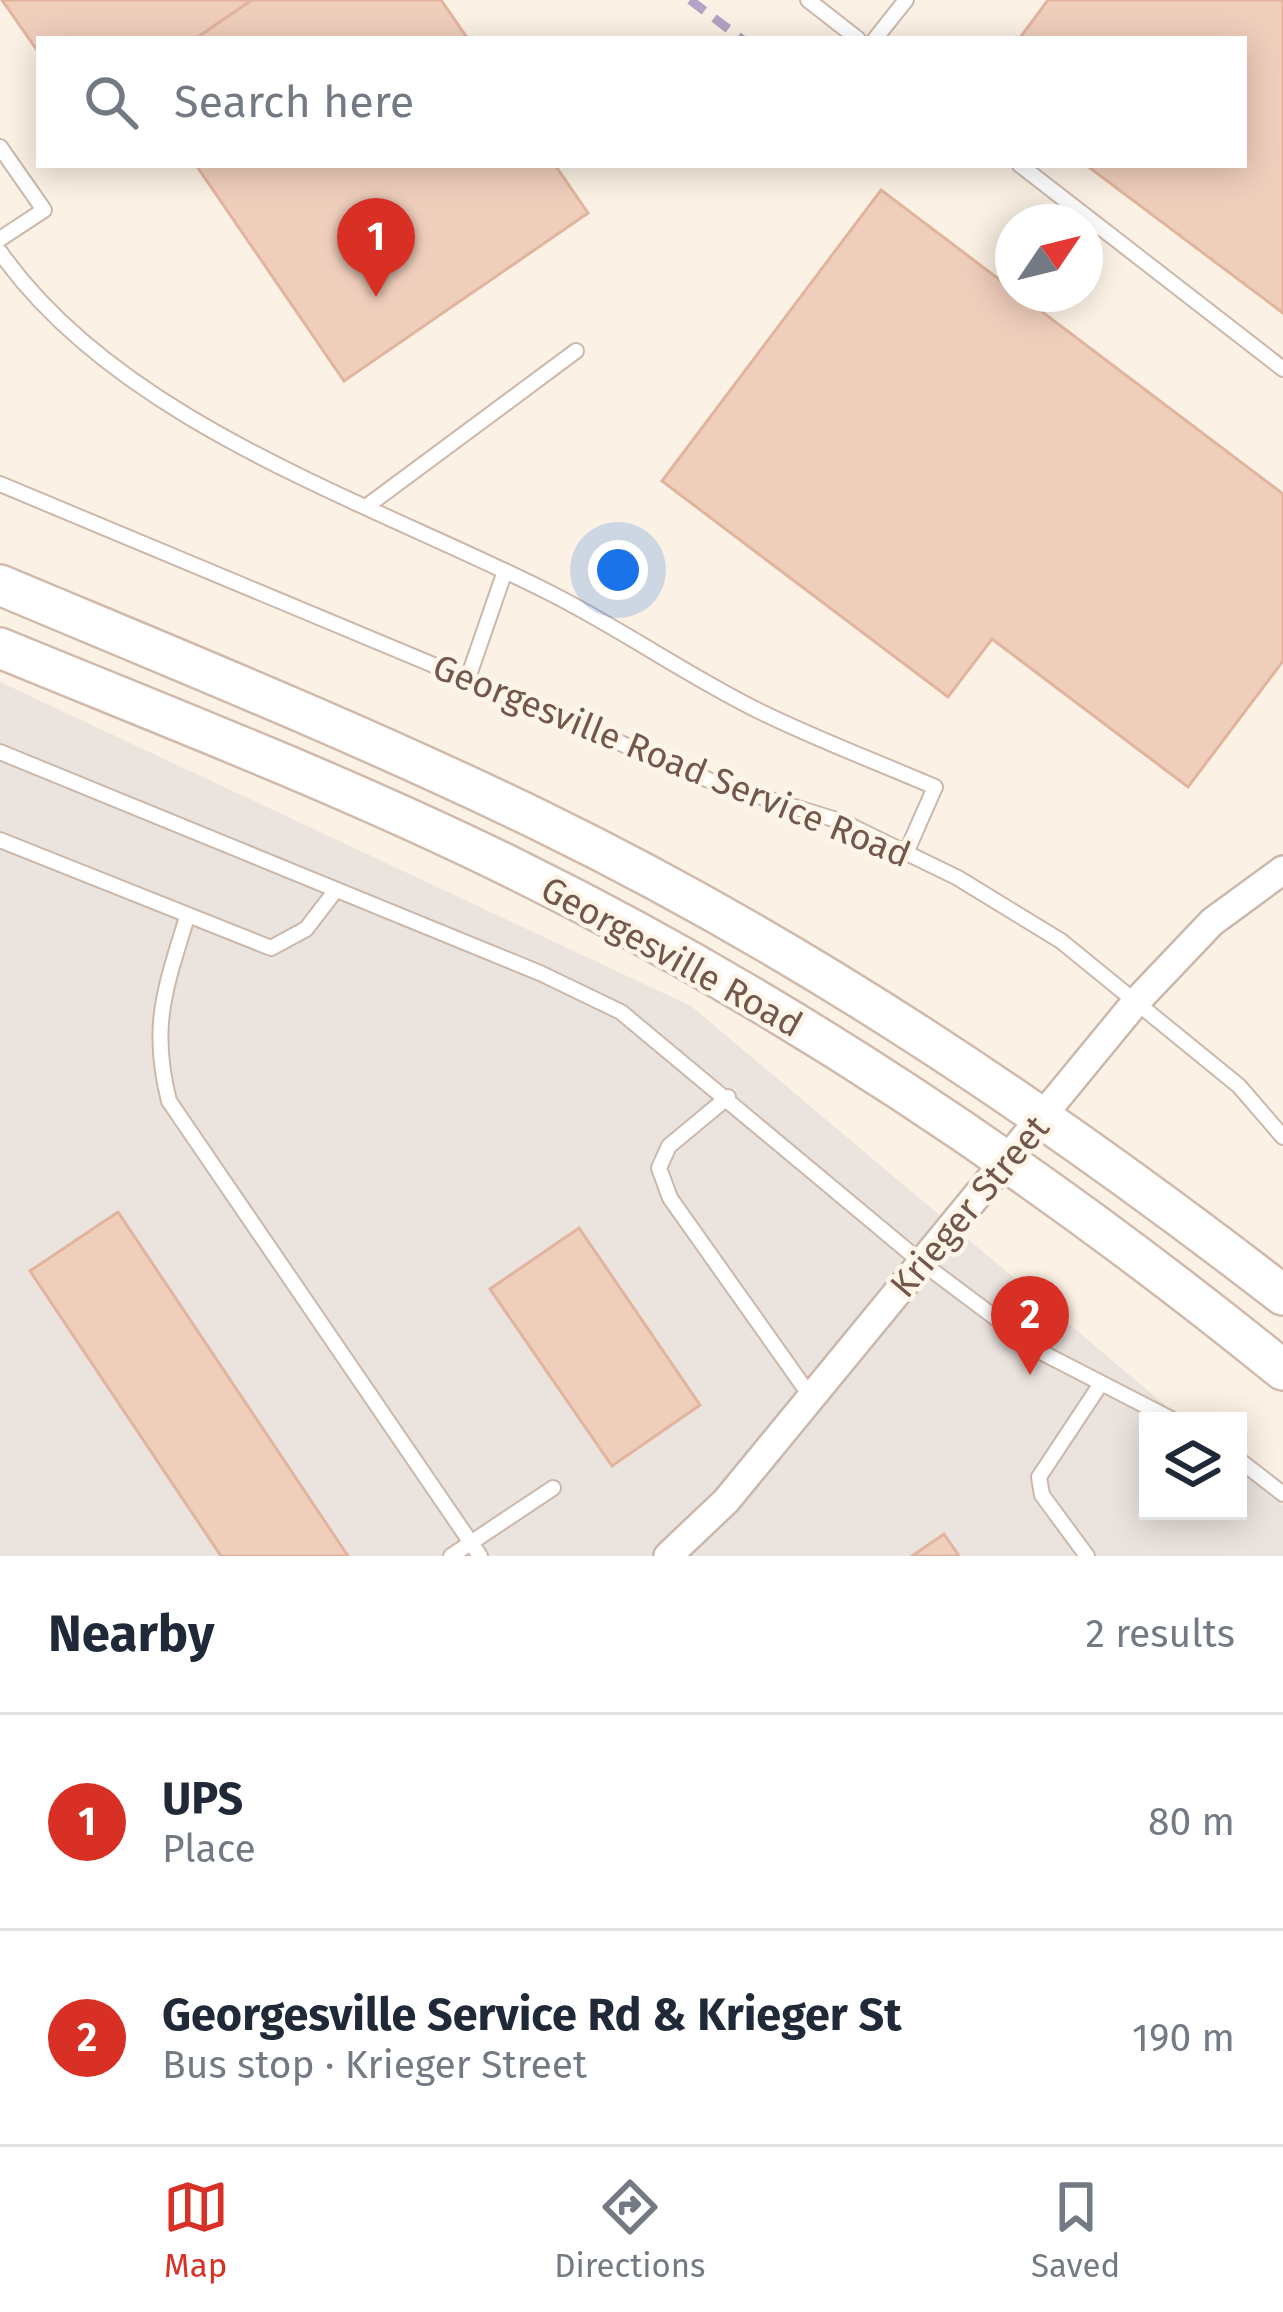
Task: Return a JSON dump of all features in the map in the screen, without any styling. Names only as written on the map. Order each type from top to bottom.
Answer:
[{"type":"main road","name":"Georgesville Road","points":[[0,585],[296,709],[544,823],[796,961],[1045,1117],[1283,1294]]},
{"type":"main road","name":"Georgesville Road","points":[[0,648],[266,758],[515,869],[721,978],[1008,1160],[1283,1370]]},
{"type":"street","name":"Krieger Street","points":[[668,1556],[726,1501],[1135,1003],[1198,934],[1283,870]]},
{"type":"lane","points":[[808,0],[854,36]]},
{"type":"lane","points":[[877,36],[906,0]]},
{"type":"lane","points":[[0,147],[44,210],[0,239]]},
{"type":"lane","points":[[1024,168],[1283,369]]},
{"type":"lane","points":[[0,252],[32,297],[147,387],[274,467],[505,571],[759,711],[935,787],[907,853]]},
{"type":"lane","points":[[367,506],[575,351]]},
{"type":"lane","name":"Georgesville Road Service Road","points":[[0,484],[716,783],[843,822],[958,878],[1061,941],[1239,1086],[1283,1137]]},
{"type":"lane","points":[[468,678],[505,571]]},
{"type":"lane","points":[[0,752],[540,973],[621,1012],[921,1262],[1041,1352],[1156,1412]]},
{"type":"lane","points":[[0,840],[271,948],[306,929],[336,890]]},
{"type":"lane","points":[[187,916],[158,1011],[157,1052],[169,1101],[480,1556]]},
{"type":"lane","points":[[728,1097],[669,1146],[659,1168],[670,1198],[811,1397]]},
{"type":"lane","points":[[1087,1556],[1042,1495],[1039,1478],[1100,1385]]},
{"type":"lane","points":[[1247,1466],[1283,1493]]},
{"type":"lane","points":[[451,1556],[553,1488]]},
{"type":"shaded area","points":[[0,682],[691,1006],[1173,1412],[1139,1412],[1139,1520],[1247,1520],[1247,1475],[1283,1505],[1283,1556],[0,1556]]},
{"type":"building","points":[[2,0],[252,0],[199,36],[36,36],[36,49]]},
{"type":"building","points":[[252,0],[441,0],[466,36],[199,36]]},
{"type":"building","points":[[1048,0],[1283,0],[1283,313],[1090,168],[1247,168],[1247,36],[1021,36]]},
{"type":"building","points":[[198,168],[557,168],[588,213],[344,381]]},
{"type":"building","points":[[881,190],[995,276],[995,312],[1042,312],[1283,494],[1283,661],[1188,787],[992,639],[948,697],[662,481]]},
{"type":"building","points":[[118,1212],[348,1556],[221,1556],[30,1271]]},
{"type":"building","points":[[579,1228],[700,1405],[612,1466],[490,1289]]},
{"type":"building","points":[[944,1534],[959,1556],[912,1556]]},
{"type":"railway","points":[[690,0],[738,36]]},
{"type":"place","name":"UPS","points":[[376,297]]},
{"type":"place","name":"Georgesville Service Rd & Krieger St","points":[[1030,1375]]}]
